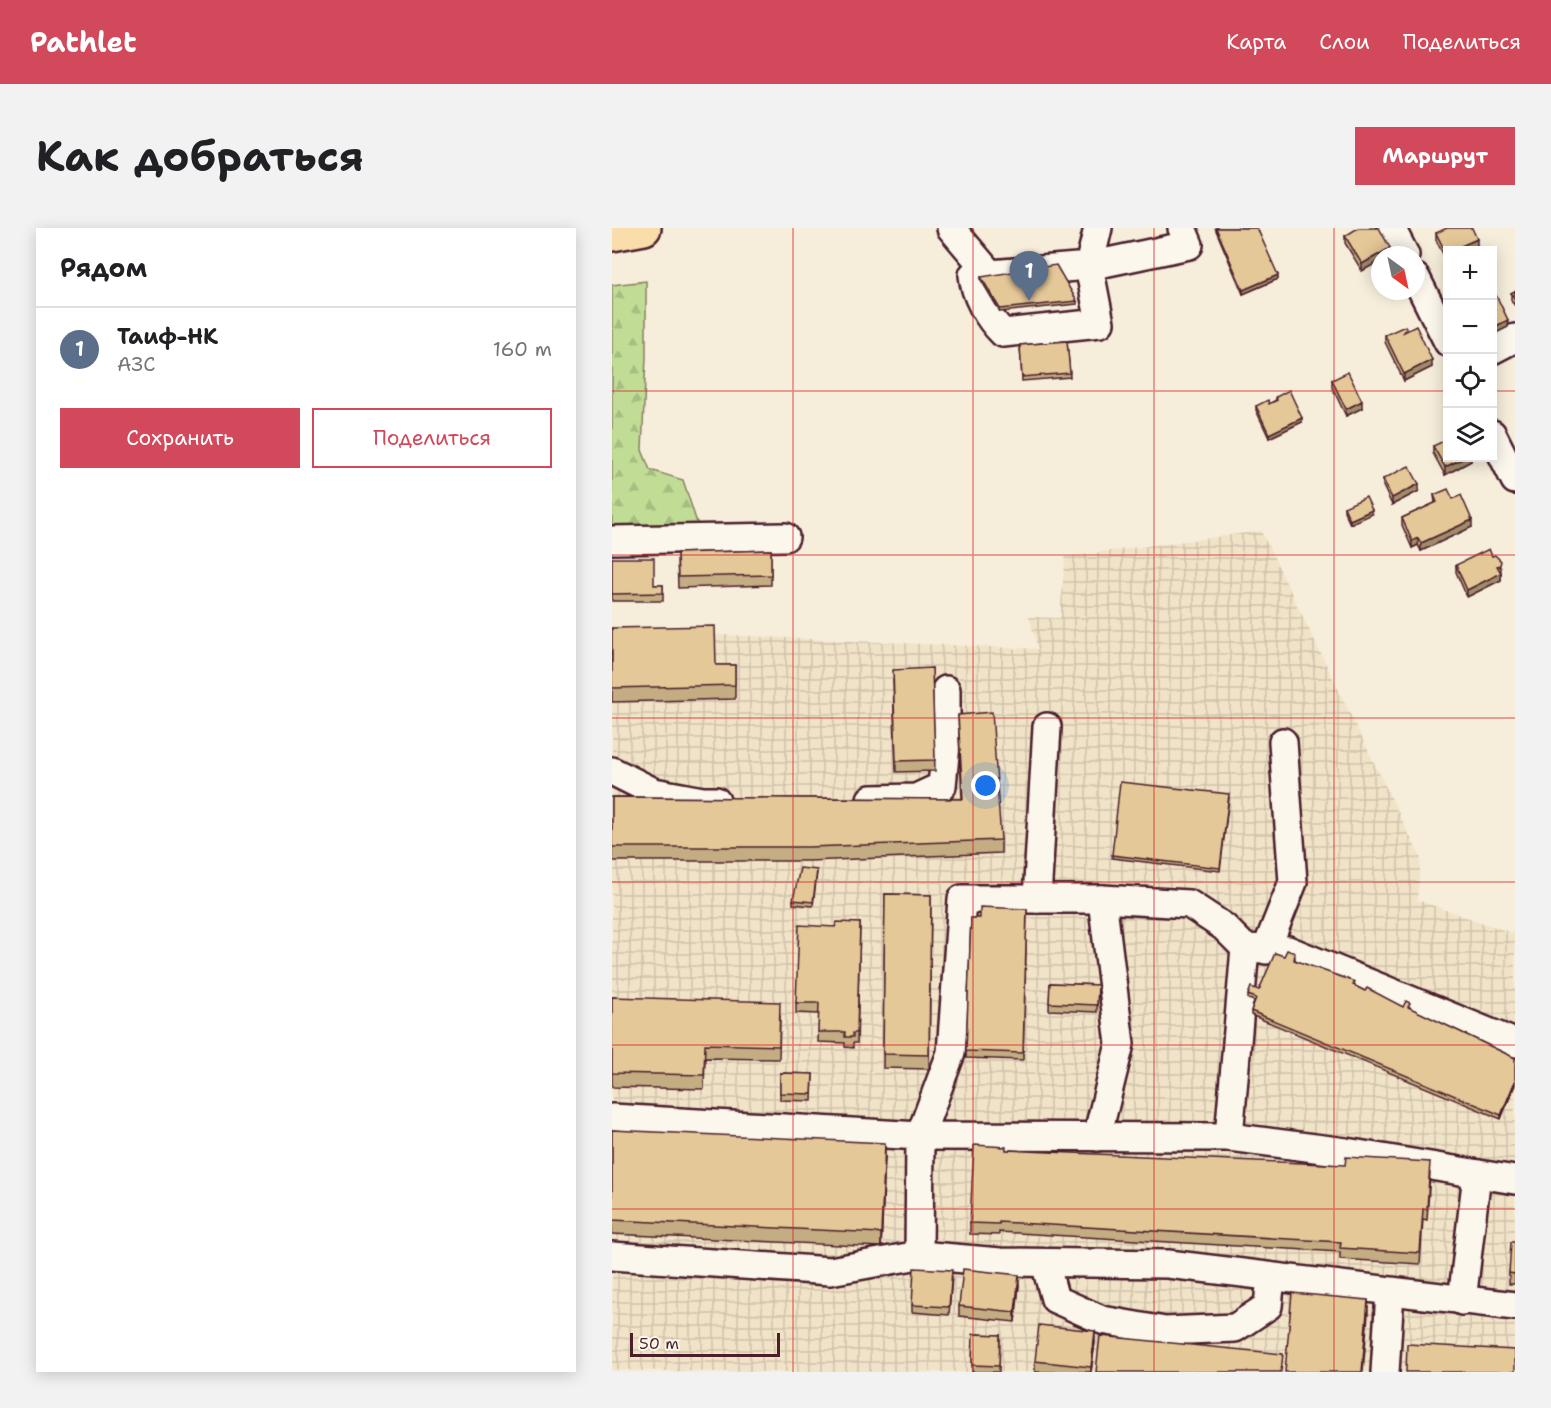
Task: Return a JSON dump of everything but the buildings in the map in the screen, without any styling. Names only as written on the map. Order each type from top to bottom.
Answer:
[{"type":"main road","points":[[612,234],[644,228]]},
{"type":"street","points":[[951,228],[990,274]]},
{"type":"street","points":[[1098,228],[1089,266],[1100,323],[1003,333],[992,322],[974,286],[973,275],[1089,266],[1189,245],[1182,228]]},
{"type":"street","points":[[1391,228],[1400,246]]},
{"type":"street","points":[[1425,296],[1443,332]]},
{"type":"street","points":[[1497,347],[1515,338]]},
{"type":"street","points":[[1497,444],[1515,480]]},
{"type":"street","points":[[612,540],[785,537]]},
{"type":"street","points":[[845,799],[916,798],[942,786],[946,744],[946,690]]},
{"type":"street","points":[[1037,899],[1047,727]]},
{"type":"street","points":[[1229,1137],[1256,949],[1293,882],[1283,742]]},
{"type":"street","points":[[612,771],[654,792],[703,801],[738,801]]},
{"type":"street","points":[[919,1255],[920,1136],[951,1053],[962,899],[1102,899],[1189,904],[1256,949],[1288,951],[1515,1042]]},
{"type":"street","points":[[1097,1137],[1120,1044],[1102,899]]},
{"type":"street","points":[[612,1118],[920,1136],[1229,1137],[1346,1152],[1515,1180]]},
{"type":"street","points":[[1462,1301],[1477,1174]]},
{"type":"street","points":[[612,1256],[830,1272],[919,1255],[1000,1262],[1168,1264],[1515,1306]]},
{"type":"street","points":[[1045,1263],[1055,1299],[1102,1320],[1165,1331],[1234,1328],[1268,1306],[1271,1277]]},
{"type":"street","points":[[1385,1372],[1390,1292]]},
{"type":"shaded area","points":[[1261,531],[1421,859],[1417,900],[1515,934],[1515,1372],[612,1370],[612,630],[1038,649],[1029,617],[1060,618],[1065,557]]},
{"type":"green space","points":[[646,281],[642,450],[650,470],[683,480],[698,526],[612,528],[612,285]]},
{"type":"place","name":"Таиф-НК","points":[[1029,301]]}]
